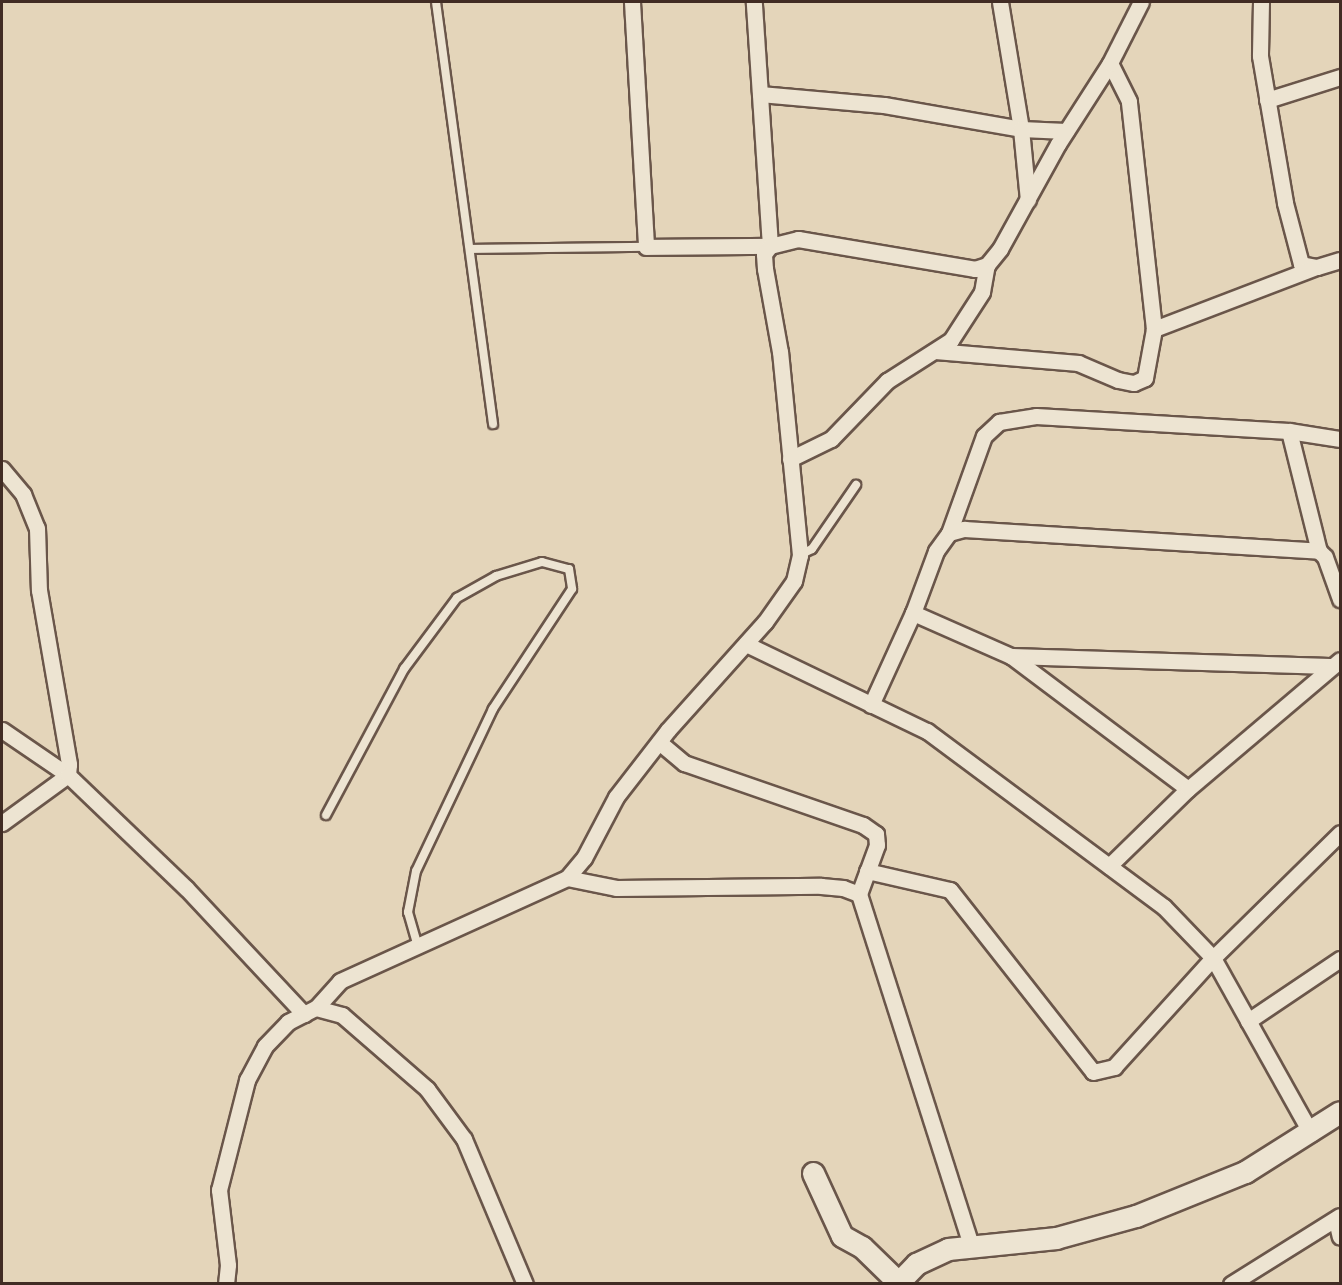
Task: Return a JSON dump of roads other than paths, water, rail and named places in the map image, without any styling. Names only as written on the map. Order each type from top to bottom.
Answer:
[{"type":"street","points":[[632,2],[646,247],[770,246],[798,239],[975,269],[987,265]]},
{"type":"street","points":[[226,1284],[228,1265],[219,1190],[233,1126],[247,1080],[265,1046],[288,1023],[310,1011],[340,981],[417,944],[567,878],[584,858],[616,797],[658,742],[746,644],[794,581],[800,555],[780,352],[765,269],[764,254],[770,246],[754,2]]},
{"type":"street","points":[[1000,2],[1022,129],[1028,200]]},
{"type":"street","points":[[790,459],[831,439],[887,381],[951,339],[982,292],[987,265],[1000,249],[1066,130],[1110,63],[1140,2]]},
{"type":"street","points":[[1261,2],[1260,56],[1285,203],[1301,264],[1317,267]]},
{"type":"street","points":[[935,351],[1078,363],[1134,383],[1145,378],[1154,329],[1130,101],[1110,63]]},
{"type":"street","points":[[1268,100],[1341,76]]},
{"type":"street","points":[[760,94],[884,105],[1022,129],[1066,130]]},
{"type":"street","points":[[1154,329],[1341,260]]},
{"type":"street","points":[[871,705],[913,613],[936,551],[949,534],[984,436],[999,422],[1036,416],[1289,431],[1341,439]]},
{"type":"street","points":[[1289,431],[1318,551],[1325,557],[1341,599]]},
{"type":"street","points":[[2,469],[23,494],[36,528],[39,590],[69,764],[68,775],[2,823]]},
{"type":"street","points":[[949,534],[964,529],[1318,551]]},
{"type":"street","points":[[913,613],[1011,656],[1188,789]]},
{"type":"street","points":[[746,644],[927,730],[1164,907],[1213,958],[1311,1133]]},
{"type":"street","points":[[1011,656],[1335,663]]},
{"type":"street","points":[[1109,866],[1188,789],[1335,663]]},
{"type":"street","points":[[2,730],[68,775],[310,1011],[342,1015],[427,1089],[464,1139],[525,1284]]},
{"type":"street","points":[[658,742],[684,763],[863,825],[876,834],[877,845],[859,894],[971,1246]]},
{"type":"street","points":[[867,871],[950,890],[1093,1072],[1114,1067],[1213,958],[1341,833]]},
{"type":"street","points":[[567,878],[616,888],[821,886],[843,888],[859,894]]},
{"type":"street","points":[[1248,1021],[1341,959]]},
{"type":"street","points":[[813,1173],[842,1236],[862,1247],[898,1283],[916,1264],[948,1250],[1056,1238],[1136,1216],[1245,1172],[1311,1133],[1341,1112]]},
{"type":"street","points":[[1231,1284],[1338,1218],[1341,1237]]},
{"type":"lane","points":[[436,2],[493,424]]},
{"type":"lane","points":[[470,249],[646,247]]},
{"type":"lane","points":[[800,555],[812,549],[856,485]]},
{"type":"lane","points":[[326,815],[404,669],[457,598],[496,576],[542,562],[569,569],[572,589],[494,709],[416,871],[408,912],[417,944]]}]
